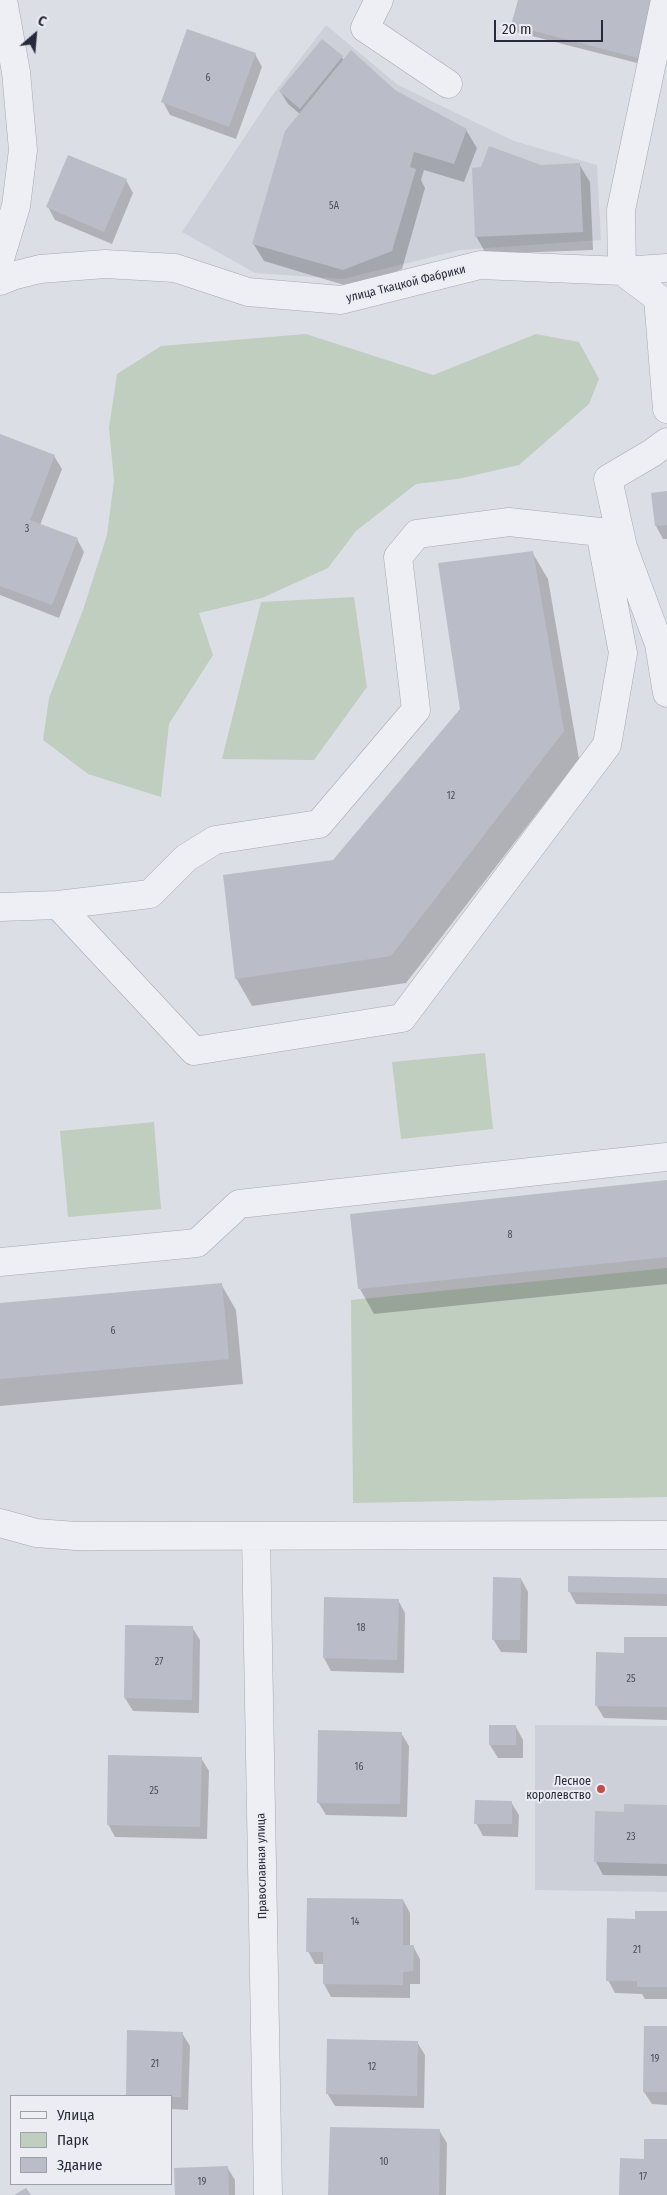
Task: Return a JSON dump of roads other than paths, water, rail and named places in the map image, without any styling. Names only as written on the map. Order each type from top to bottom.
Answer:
[{"type":"street","points":[[0,259],[16,206],[23,150],[16,72],[3,0]]},
{"type":"street","points":[[379,0],[365,28],[448,84]]},
{"type":"street","points":[[665,0],[622,210],[622,271],[658,298],[667,409]]},
{"type":"street","name":"улица Ткацкой Фабрики","points":[[0,281],[40,269],[104,264],[175,268],[248,292],[341,300],[480,265],[622,271],[667,268]]},
{"type":"street","points":[[667,442],[608,479],[623,547],[659,644],[667,693]]},
{"type":"street","points":[[0,907],[58,904],[150,894],[186,858],[216,840],[319,824],[416,710],[398,558],[417,534],[509,522],[600,532],[623,547]]},
{"type":"street","points":[[58,904],[194,1051],[402,1018],[607,745],[623,653],[600,532]]},
{"type":"street","points":[[0,1262],[197,1243],[239,1204],[667,1157]]},
{"type":"street","points":[[0,1523],[36,1533],[76,1536],[667,1534]]},
{"type":"street","name":"Православная улица","points":[[256,1536],[268,2195]]},
{"type":"place","name":"Лесное королевство","points":[[601,1789]]}]
